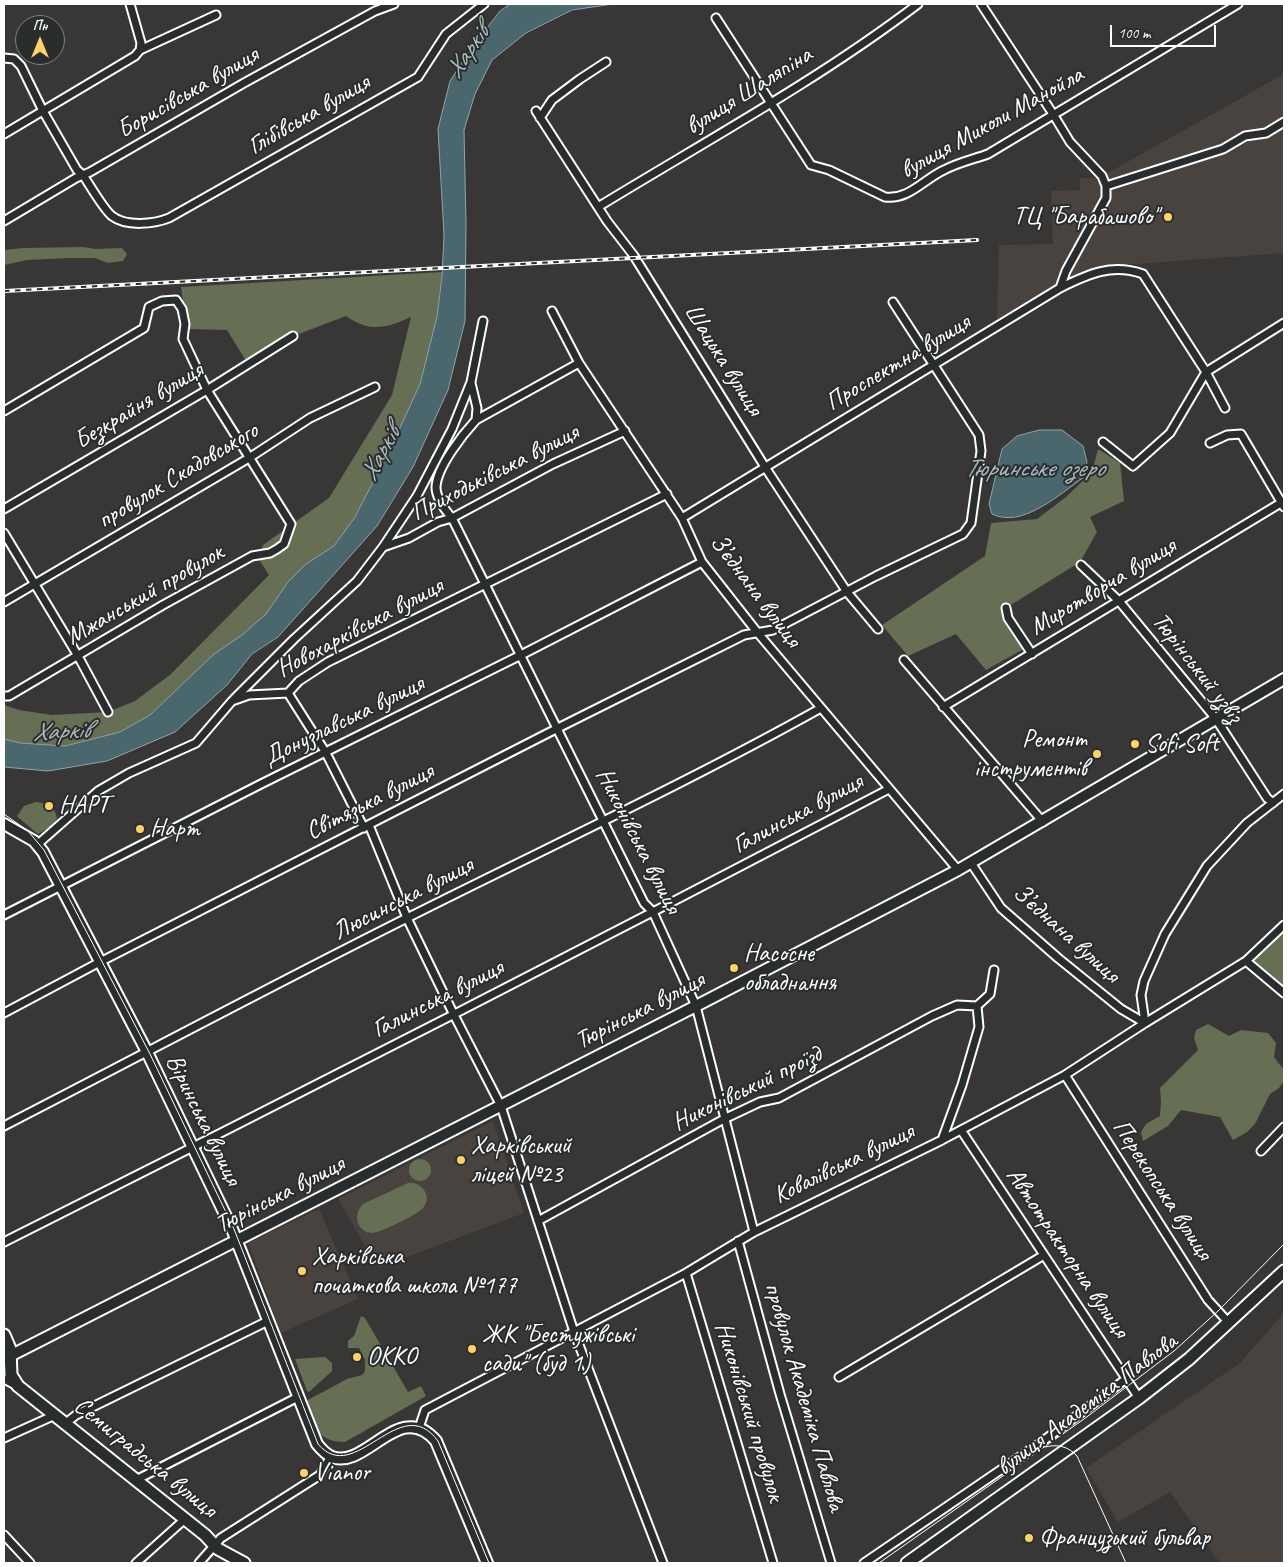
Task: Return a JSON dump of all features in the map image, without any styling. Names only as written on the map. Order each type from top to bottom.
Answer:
[{"type":"main road","name":"Тюрінська вулиця","points":[[7,1357],[501,1106],[958,870],[1043,822],[1284,679]]},
{"type":"main road","points":[[6,828],[38,844]]},
{"type":"main road","name":"Віринська вулиця","points":[[38,844],[147,1052],[193,1147],[237,1241],[317,1444],[331,1456]]},
{"type":"main road","name":"вулиця Академіка Павлова","points":[[907,1563],[1139,1398],[1188,1359],[1284,1271]]},
{"type":"main road","points":[[4,1335],[9,1347],[7,1357],[11,1375],[18,1386]]},
{"type":"main road","name":"Семиградська вулиця","points":[[18,1386],[225,1553],[244,1563]]},
{"type":"main road","points":[[331,1456],[340,1458],[350,1456],[397,1430],[408,1427],[419,1428],[427,1432],[436,1441],[487,1563]]},
{"type":"street","points":[[130,4],[141,42],[140,50]]},
{"type":"street","name":"Борисівська вулиця","points":[[4,221],[262,73],[375,11],[394,4]]},
{"type":"street","name":"Глібівська вулиця","points":[[82,175],[112,216],[130,222],[149,224],[169,218],[418,77],[446,34],[484,4]]},
{"type":"street","name":"вулиця Шаляпіна","points":[[598,207],[715,135],[771,104],[918,4]]},
{"type":"street","points":[[981,4],[1070,142],[1098,171],[1106,186],[1106,198],[1066,271],[1060,288]]},
{"type":"street","name":"вулиця Миколи Манойла","points":[[771,104],[811,165],[829,170],[886,197],[894,198],[902,196],[944,169],[988,154],[1238,4]]},
{"type":"street","points":[[4,134],[135,56],[140,50],[216,15]]},
{"type":"street","points":[[716,18],[771,104]]},
{"type":"street","points":[[4,58],[14,59],[21,66],[43,111],[77,170],[82,175]]},
{"type":"street","name":"Шацька вулиця","points":[[606,62],[552,100],[538,114],[598,207],[634,256],[765,467],[847,592],[878,629]]},
{"type":"street","points":[[1106,186],[1223,149],[1245,136],[1266,133],[1284,122]]},
{"type":"street","name":"Проспектна вулиця","points":[[682,518],[1060,288],[1082,277],[1103,271],[1116,268],[1130,269],[1143,274],[1206,372]]},
{"type":"street","points":[[4,412],[144,328],[149,307],[162,301],[176,300],[182,309],[185,324],[183,339],[207,390],[249,458]]},
{"type":"street","points":[[893,302],[934,366]]},
{"type":"street","name":"З’єднана вулиця","points":[[552,311],[580,363],[682,518],[702,562],[821,708],[958,870]]},
{"type":"street","points":[[38,844],[98,792],[129,773],[196,743],[232,701],[357,581],[383,547],[417,496],[452,429],[471,382],[483,321]]},
{"type":"street","points":[[1103,442],[1133,466],[1170,433],[1206,372],[1284,323]]},
{"type":"street","name":"Безкрайня вулиця","points":[[4,509],[207,390],[293,336]]},
{"type":"street","points":[[476,420],[580,363]]},
{"type":"street","name":"Світязька вулиця","points":[[4,1013],[558,728],[744,635],[774,630],[876,576],[957,538],[968,529],[971,522],[981,443],[979,435],[934,366]]},
{"type":"street","points":[[1206,372],[1225,408]]},
{"type":"street","points":[[471,382],[477,408],[476,420]]},
{"type":"street","name":"провулок Скадовського","points":[[4,602],[249,458],[310,418],[374,387]]},
{"type":"street","points":[[477,408],[486,413]]},
{"type":"street","name":"Никонівська вулиця","points":[[476,420],[444,464],[436,487],[439,499],[452,518],[644,902],[653,912],[696,1006],[754,1232]]},
{"type":"street","name":"Приходьківська вулиця","points":[[383,547],[410,538],[438,522],[452,518],[553,464],[625,431]]},
{"type":"street","points":[[1210,442],[1227,435],[1241,434],[1283,504]]},
{"type":"street","name":"Мжанський провулок","points":[[6,696],[252,556],[270,553],[284,544],[291,524],[249,458]]},
{"type":"street","name":"Новохарківська вулиця","points":[[232,701],[249,695],[288,693],[299,681],[328,662],[667,494]]},
{"type":"street","name":"Миротворча вулиця","points":[[943,707],[1283,504]]},
{"type":"street","points":[[4,533],[78,656],[108,712]]},
{"type":"street","name":"Донузлавська вулиця","points":[[4,914],[520,656],[702,562]]},
{"type":"street","name":"Тюрінський узвіз","points":[[1081,565],[1119,601],[1216,719],[1267,798],[1273,803]]},
{"type":"street","points":[[1006,608],[1008,618],[1032,654]]},
{"type":"street","points":[[904,660],[1043,822]]},
{"type":"street","points":[[288,693],[326,753],[367,827],[407,918],[501,1106],[574,1332],[663,1563]]},
{"type":"street","name":"Люсинська вулиця","points":[[4,1126],[407,918],[604,822],[821,708]]},
{"type":"street","name":"Галинська вулиця","points":[[4,1242],[653,912],[889,789]]},
{"type":"street","points":[[1145,1023],[1141,995],[1144,981],[1165,934],[1207,866],[1247,823],[1284,794]]},
{"type":"street","name":"З’єднана вулиця","points":[[971,863],[1001,908],[1122,1010],[1145,1023]]},
{"type":"street","name":"Ковалівська вулиця","points":[[419,1428],[425,1410],[686,1273],[754,1232],[942,1140],[1065,1075],[1246,961],[1284,925]]},
{"type":"street","points":[[1246,961],[1284,993]]},
{"type":"street","points":[[942,1140],[962,1085],[979,1027],[977,1006],[990,994],[994,970]]},
{"type":"street","name":"Никонівський проїзд","points":[[538,1221],[724,1119],[760,1102],[779,1098],[932,1016],[957,1005],[977,1006]]},
{"type":"street","name":"Перекопська вулиця","points":[[1065,1075],[1208,1300],[1229,1323]]},
{"type":"street","points":[[1261,1151],[1284,1127]]},
{"type":"street","name":"Автотракторна вулиця","points":[[961,1130],[1139,1398]]},
{"type":"street","name":"провулок Академіка Павлова","points":[[738,1241],[780,1394],[831,1563]]},
{"type":"street","points":[[838,1377],[1044,1255]]},
{"type":"street","name":"Никонівський провулок","points":[[686,1273],[773,1563]]},
{"type":"street","points":[[66,1423],[76,1415],[268,1322]]},
{"type":"street","name":"Семиградська вулиця","points":[[4,1379],[18,1386]]},
{"type":"street","name":"вулиця Академіка Павлова","points":[[864,1563],[1043,1441],[1126,1379]]},
{"type":"street","points":[[136,1480],[298,1397]]},
{"type":"street","points":[[4,1438],[55,1415]]},
{"type":"street","points":[[199,1563],[221,1538],[320,1475],[331,1456]]},
{"type":"street","points":[[136,1563],[185,1519]]},
{"type":"street","points":[[4,1535],[30,1563]]},
{"type":"shaded area","name":"ТЦ \"Барабашово\"","points":[[1284,74],[1284,253],[1095,267],[997,319],[999,245],[1053,244],[1051,191],[1080,190],[1080,178],[1099,178]]},
{"type":"shaded area","name":"Харківський ліцей №23","points":[[493,1121],[524,1213],[378,1268],[338,1199]]},
{"type":"shaded area","name":"Харківська початкова школа №177","points":[[319,1209],[358,1299],[281,1333],[248,1243]]},
{"type":"shaded area","points":[[1284,1313],[1284,1563],[1220,1563],[1170,1492],[1118,1522],[1086,1468],[1240,1363]]},
{"type":"green space","points":[[83,247],[96,249],[122,248],[127,254],[123,261],[108,263],[95,258],[70,258],[27,260],[4,265],[4,250]]},
{"type":"green space","points":[[442,272],[437,317],[420,384],[392,445],[355,517],[334,546],[306,564],[288,582],[266,614],[242,635],[213,655],[150,715],[120,732],[65,746],[20,743],[4,739],[4,705],[19,710],[52,715],[108,712],[135,701],[171,674],[269,575],[258,558],[263,545],[329,498],[392,395],[411,317],[386,326],[371,327],[346,316],[296,335],[246,361],[227,330],[187,329],[181,287]]},
{"type":"green space","points":[[1098,449],[1120,463],[1124,501],[1090,517],[1097,532],[1080,562],[1006,608],[1027,647],[986,670],[956,634],[908,656],[882,625],[985,556],[991,523],[1037,519],[1066,497],[1092,472]]},
{"type":"green space","points":[[36,802],[51,807],[57,819],[52,826],[38,834],[17,816],[24,806]]},
{"type":"green space","points":[[1284,929],[1284,989],[1251,958]]},
{"type":"green space","points":[[1208,1024],[1229,1036],[1241,1030],[1268,1033],[1276,1043],[1274,1057],[1284,1070],[1284,1081],[1279,1088],[1270,1094],[1255,1124],[1247,1132],[1233,1140],[1220,1117],[1181,1110],[1168,1126],[1143,1141],[1141,1132],[1146,1124],[1160,1116],[1160,1088],[1198,1050],[1194,1038],[1196,1030]]},
{"type":"green space","points":[[420,1159],[430,1166],[431,1170],[424,1180],[420,1181],[410,1174],[409,1170],[416,1160]]},
{"type":"green space","points":[[408,1183],[419,1185],[425,1191],[427,1200],[420,1211],[407,1219],[372,1233],[359,1226],[357,1217],[363,1204]]},
{"type":"green space","points":[[361,1316],[365,1318],[408,1392],[421,1386],[426,1396],[345,1442],[335,1441],[328,1439],[317,1431],[304,1402],[347,1379],[362,1375],[365,1371],[365,1360],[359,1348],[348,1348],[348,1341],[354,1336]]},
{"type":"green space","points":[[325,1357],[332,1363],[332,1371],[309,1392],[295,1359]]},
{"type":"water","points":[[511,4],[613,4],[572,10],[526,33],[492,60],[475,94],[464,130],[466,224],[465,321],[448,390],[413,467],[377,526],[278,637],[252,654],[227,685],[175,732],[107,761],[48,771],[4,767],[4,739],[20,743],[65,746],[120,732],[150,715],[213,655],[242,635],[266,614],[288,582],[306,564],[334,546],[355,517],[392,445],[420,384],[437,317],[444,235],[438,129],[450,81],[470,50],[500,11]]},
{"type":"water","name":"Тюринське озеро","points":[[1040,430],[1062,430],[1083,446],[1087,462],[1084,477],[1052,500],[1028,513],[1016,517],[992,514],[989,504],[1002,449],[1017,436]]},
{"type":"tram line","points":[[4,814],[28,831],[44,850],[150,1054],[234,1229],[318,1444],[332,1454],[347,1455],[362,1449],[393,1431],[408,1426],[423,1428],[438,1441],[489,1563]]},
{"type":"tram line","points":[[879,1563],[1084,1419],[1174,1351],[1218,1311],[1284,1244]]},
{"type":"tram line","points":[[1045,1447],[1062,1447],[1070,1450],[1077,1456],[1126,1563]]},
{"type":"railway","points":[[4,291],[977,240]]},
{"type":"place","name":"ТЦ \"Барабашово\"","points":[[1168,217]]},
{"type":"place","name":"Sofi Soft","points":[[1135,744]]},
{"type":"place","name":"Ремонт інструментів","points":[[1097,754]]},
{"type":"place","name":"НАРТ","points":[[49,806]]},
{"type":"place","name":"Нарт","points":[[140,829]]},
{"type":"place","name":"Насосне обладнання","points":[[734,968]]},
{"type":"place","name":"Харківський ліцей №23","points":[[461,1160]]},
{"type":"place","name":"Харківська початкова школа №177","points":[[302,1271]]},
{"type":"place","name":"ЖК \"Бестужівські сади\" (буд 1)","points":[[472,1349]]},
{"type":"place","name":"ОККО","points":[[357,1357]]},
{"type":"place","name":"Vianor","points":[[304,1473]]},
{"type":"place","name":"Французький бульвар","points":[[1029,1538]]},
{"type":"water label","name":"Харків","points":[[468,52]]},
{"type":"water label","name":"Харків","points":[[381,454]]},
{"type":"water label","name":"Харків","points":[[61,732]]}]
